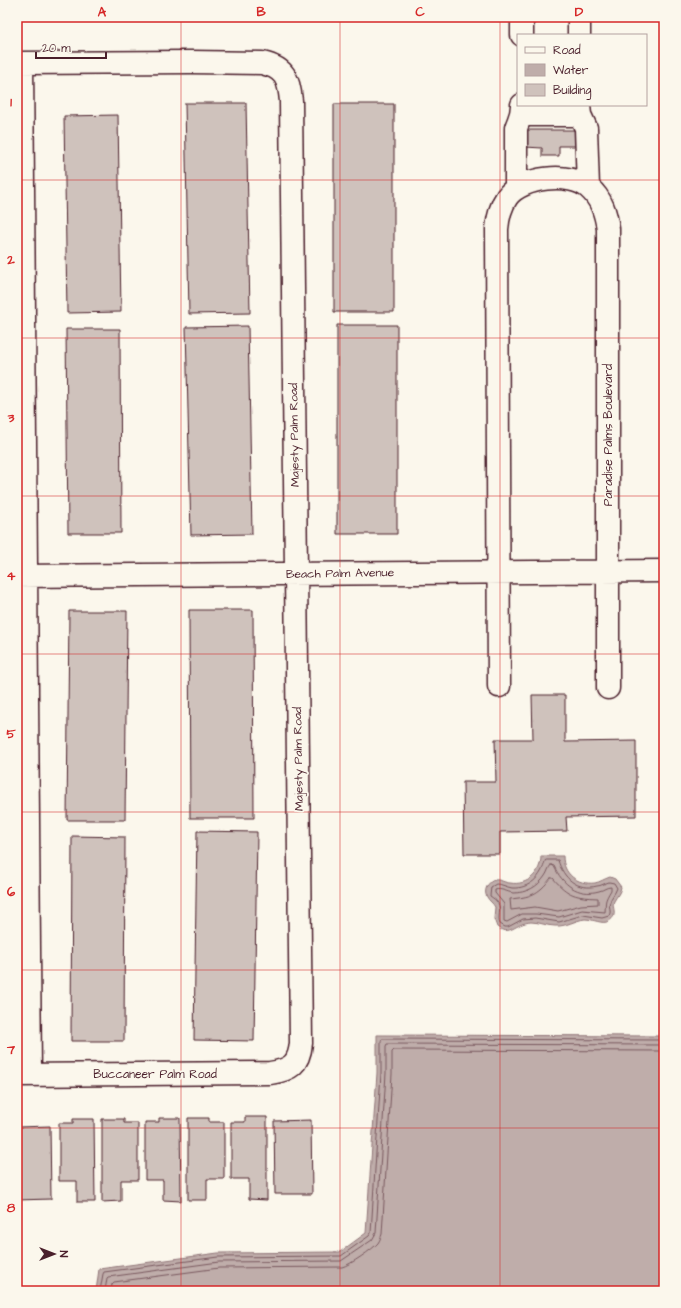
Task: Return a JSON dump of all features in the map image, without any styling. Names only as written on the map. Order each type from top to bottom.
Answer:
[{"type":"street","points":[[522,17],[522,34]]},
{"type":"street","points":[[579,17],[579,34]]},
{"type":"street","points":[[19,63],[24,1075]]},
{"type":"street","name":"Majesty Palm Road","points":[[19,63],[262,63],[273,65],[282,71],[290,90],[301,1043],[297,1060],[292,1066]]},
{"type":"street","points":[[516,188],[516,128],[522,110],[580,110],[586,128],[588,187]]},
{"type":"street","name":"Paradise Palms Boulevard","points":[[499,686],[498,217],[508,196],[516,188],[539,179],[568,179],[579,182],[596,194],[602,205],[608,229],[608,688]]},
{"type":"street","name":"Beach Palm Avenue","points":[[21,576],[664,571]]},
{"type":"street","name":"Buccaneer Palm Road","points":[[24,1075],[270,1073],[286,1070],[292,1066]]},
{"type":"water","points":[[541,856],[563,856],[565,868],[568,873],[572,877],[582,882],[595,883],[610,877],[615,879],[621,887],[613,903],[614,916],[612,919],[604,922],[585,919],[559,926],[531,922],[506,931],[497,927],[494,919],[495,907],[486,895],[488,884],[495,880],[516,883],[528,880],[539,868]]},
{"type":"water","points":[[377,1035],[664,1036],[664,1291],[96,1291],[99,1269],[218,1253],[340,1252],[366,1233],[377,1073]]},
{"type":"building","points":[[185,103],[246,103],[250,313],[189,314]]},
{"type":"building","points":[[334,104],[394,104],[394,312],[334,312]]},
{"type":"building","points":[[118,115],[121,312],[67,313],[64,116]]},
{"type":"building","points":[[525,130],[579,130],[579,146],[559,146],[559,156],[542,156],[542,148],[525,147]]},
{"type":"building","points":[[337,325],[397,325],[397,534],[337,534]]},
{"type":"building","points":[[248,326],[252,534],[191,535],[186,327]]},
{"type":"building","points":[[66,329],[120,329],[121,533],[68,533]]},
{"type":"building","points":[[189,610],[253,610],[254,818],[190,818]]},
{"type":"building","points":[[69,611],[127,611],[125,820],[67,820]]},
{"type":"building","points":[[532,695],[565,695],[565,742],[636,741],[636,816],[566,817],[567,831],[500,832],[500,854],[464,854],[463,782],[496,782],[495,739],[533,739]]},
{"type":"building","points":[[197,831],[257,832],[254,1041],[194,1040]]},
{"type":"building","points":[[72,836],[125,837],[124,1041],[71,1041]]},
{"type":"building","points":[[245,1117],[267,1117],[267,1200],[249,1199],[249,1179],[231,1179],[231,1122],[245,1122]]},
{"type":"building","points":[[159,1118],[180,1118],[181,1201],[163,1200],[163,1180],[145,1180],[145,1122],[159,1122]]},
{"type":"building","points":[[188,1118],[209,1118],[209,1122],[224,1122],[224,1179],[207,1179],[207,1200],[188,1200]]},
{"type":"building","points":[[73,1119],[94,1119],[95,1202],[77,1202],[77,1181],[59,1181],[59,1123],[73,1123]]},
{"type":"building","points":[[102,1119],[124,1119],[124,1123],[138,1123],[138,1180],[121,1180],[121,1201],[102,1202]]},
{"type":"building","points":[[311,1120],[312,1194],[275,1194],[274,1121]]},
{"type":"building","points":[[50,1126],[51,1199],[17,1200],[17,1127]]}]
